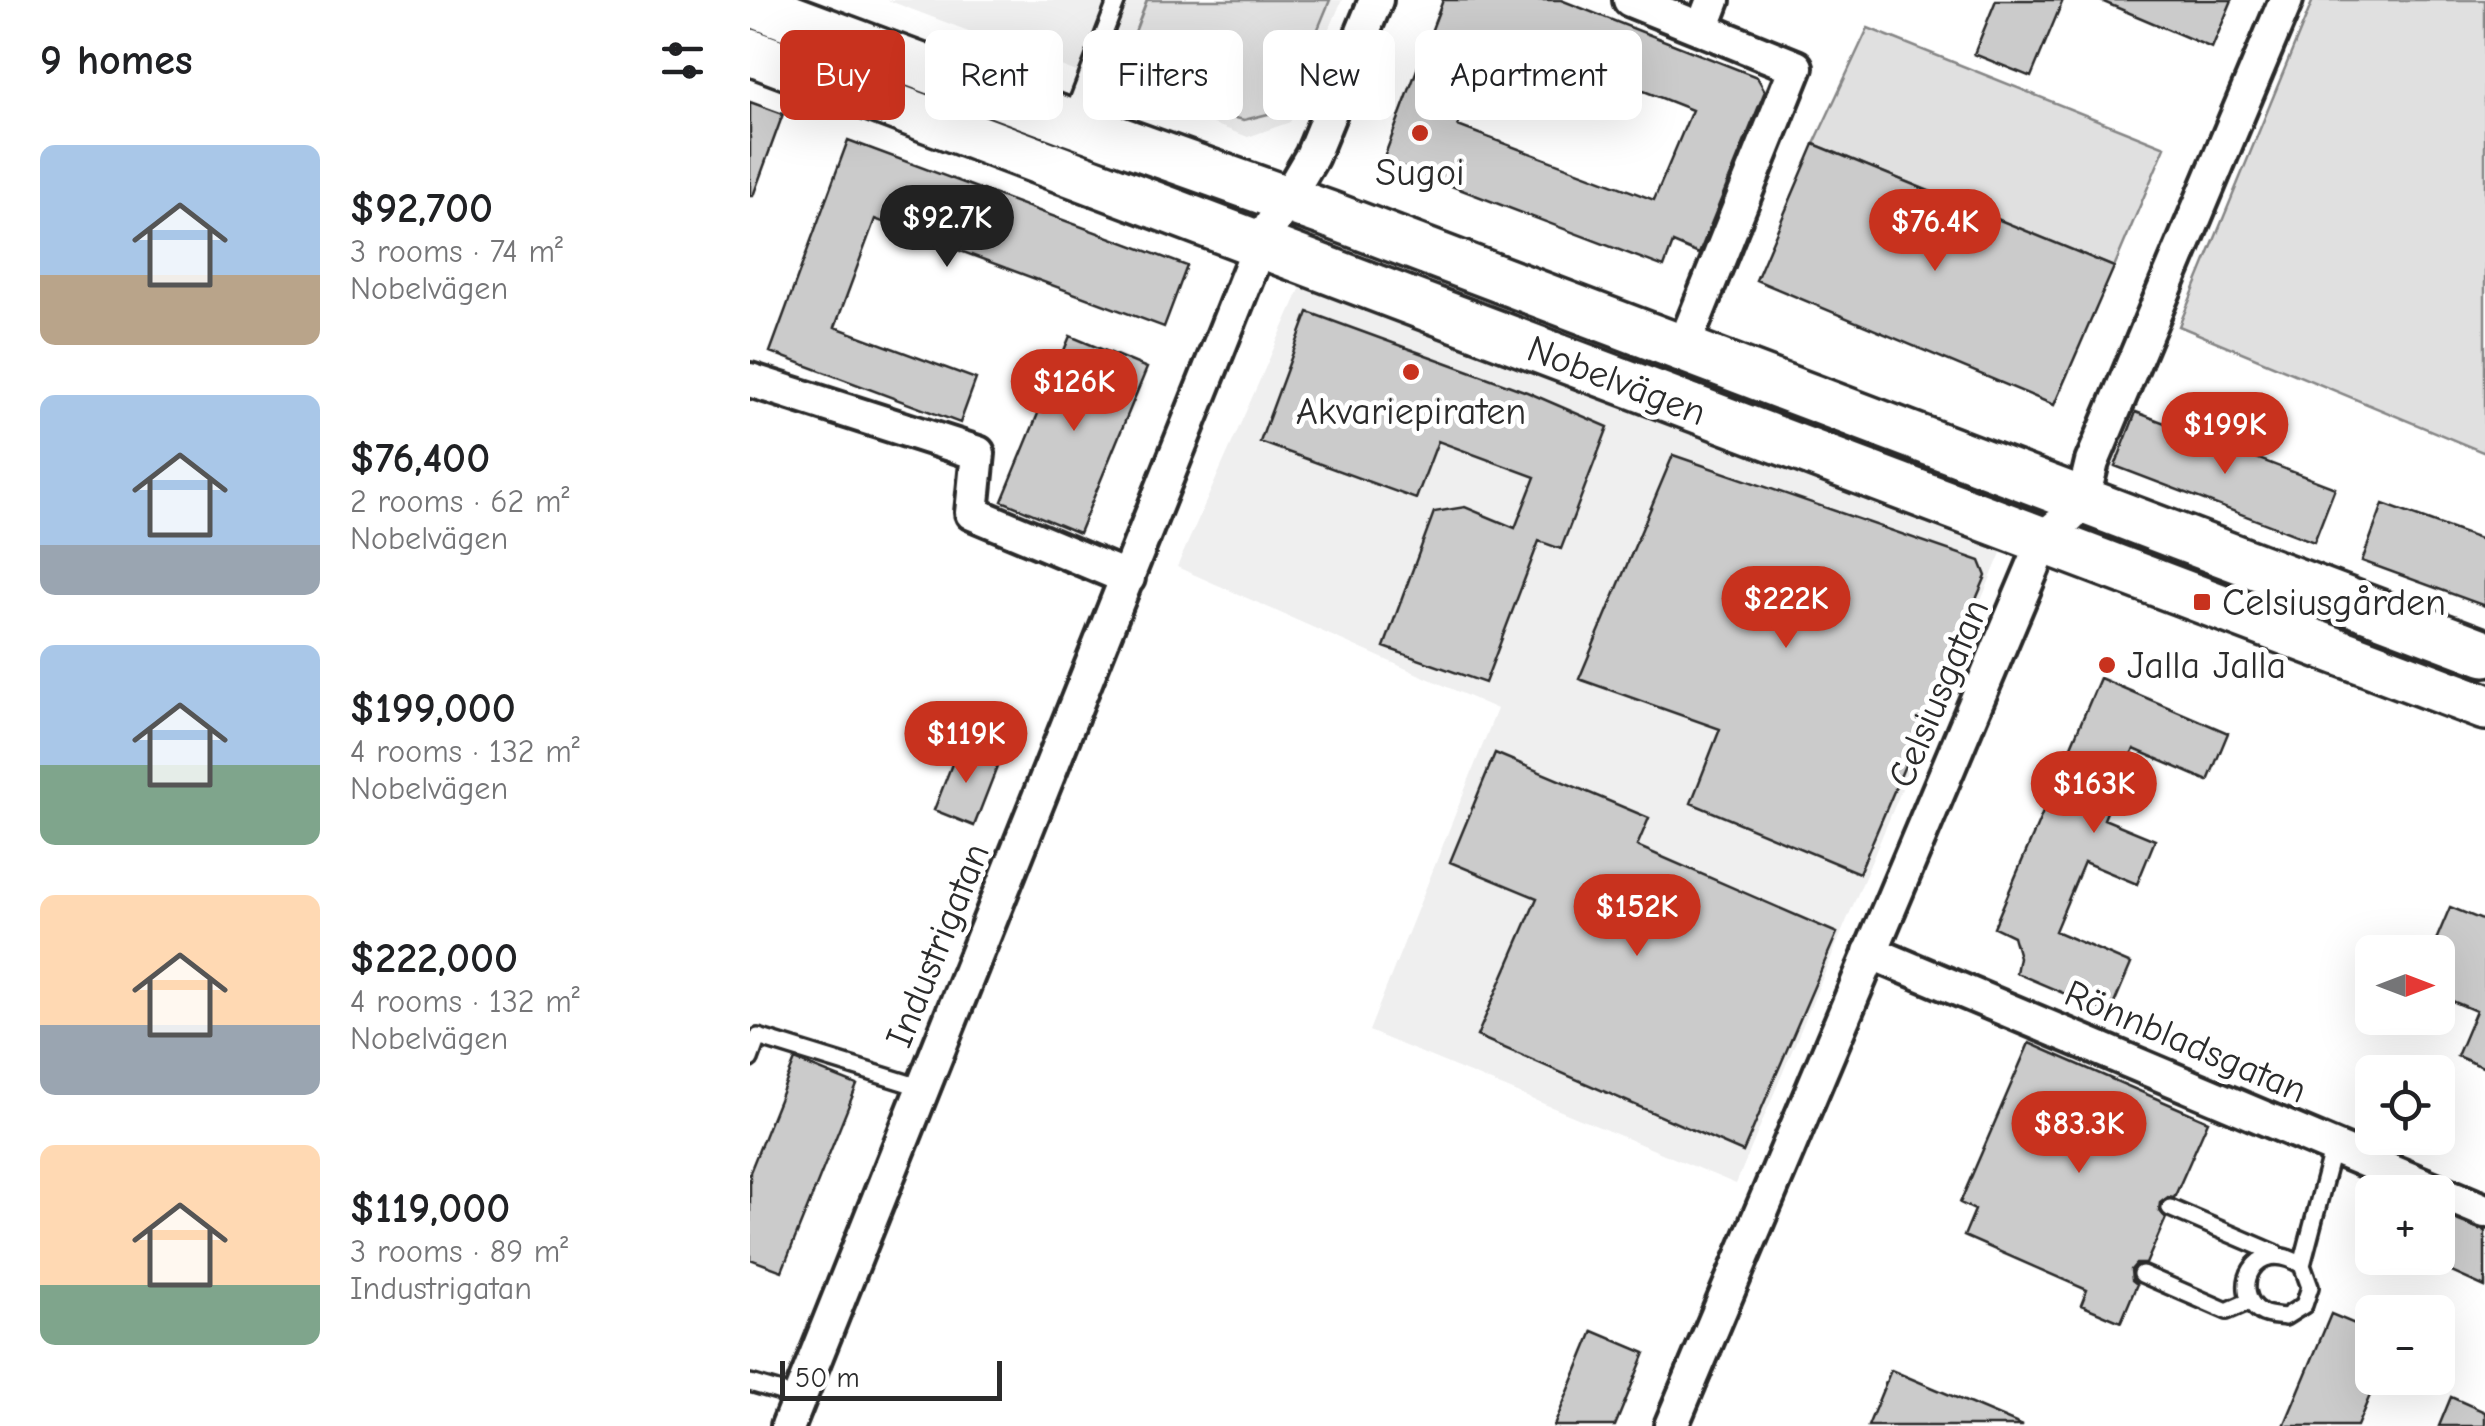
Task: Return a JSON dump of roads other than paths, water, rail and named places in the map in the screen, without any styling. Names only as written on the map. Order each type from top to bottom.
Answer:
[{"type":"main road","name":"Nobelvägen","points":[[750,3],[1288,200],[2485,653]]},
{"type":"main road","name":"Nobelvägen","points":[[750,52],[2485,707]]},
{"type":"street","name":"Industrigatan","points":[[788,1426],[1260,244],[1312,156],[1376,0]]},
{"type":"street","points":[[1630,0],[1707,15],[1796,67],[1683,348]]},
{"type":"street","name":"Celsiusgatan","points":[[1671,1426],[2044,541],[2050,529],[2074,510],[2080,500],[2092,462],[2286,0]]},
{"type":"street","points":[[750,380],[978,454],[972,514],[1128,578]]},
{"type":"street","name":"Rönnbladsgatan","points":[[1870,952],[2333,1147],[2480,1202]]},
{"type":"lane","points":[[1069,122],[1116,0]]},
{"type":"lane","points":[[750,1058],[758,1037],[924,1088]]},
{"type":"lane","points":[[2274,1253],[2251,1269],[2247,1282],[2250,1301],[2262,1314],[2285,1317],[2304,1304],[2310,1286],[2302,1264],[2333,1147]]},
{"type":"lane","points":[[2170,1208],[2302,1264]]},
{"type":"lane","points":[[2142,1274],[2227,1311],[2250,1301]]},
{"type":"lane","points":[[750,1383],[780,1392]]},
{"type":"place","name":"Sugoi","points":[[1420,133]]},
{"type":"place","name":"Akvariepiraten","points":[[1411,372]]},
{"type":"place","name":"Celsiusgården","points":[[2202,602]]},
{"type":"place","name":"Jalla Jalla","points":[[2107,665]]}]
